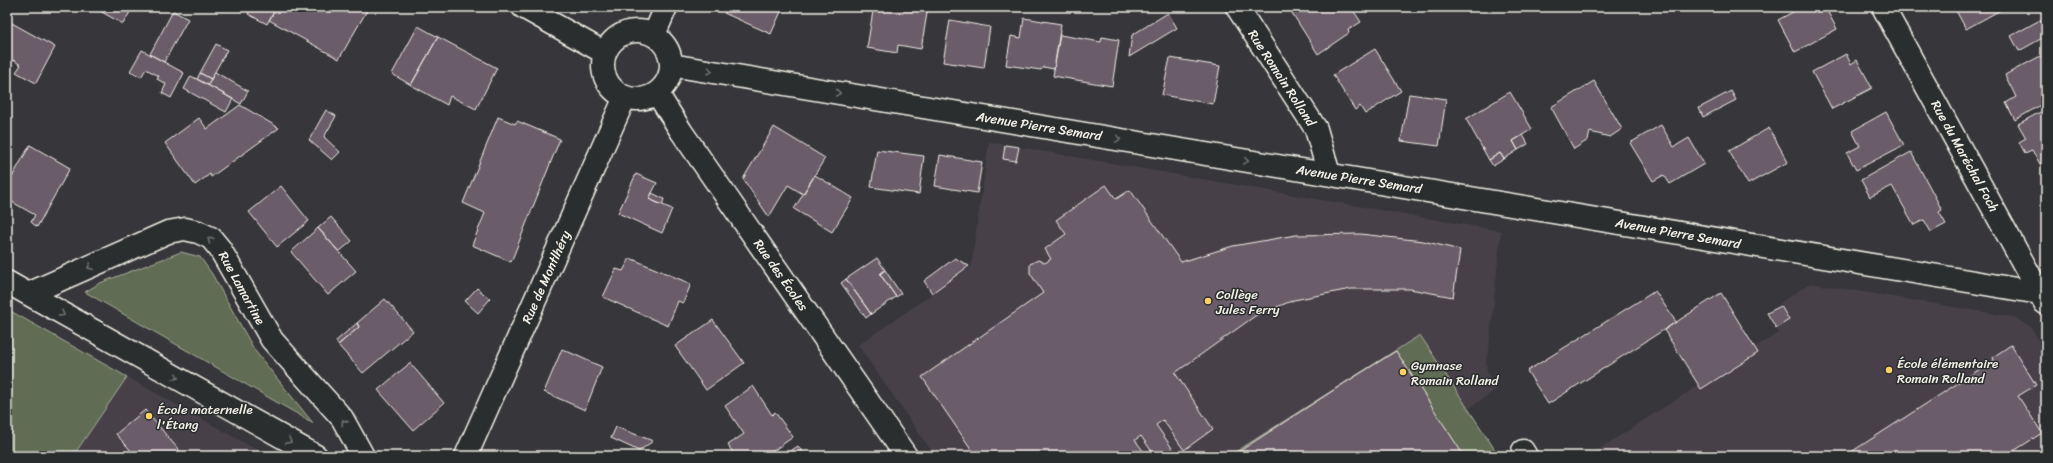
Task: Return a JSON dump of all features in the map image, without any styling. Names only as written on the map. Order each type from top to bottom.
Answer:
[{"type":"street","points":[[523,7],[604,53]]},
{"type":"street","points":[[654,35],[666,7]]},
{"type":"street","name":"Rue Romain Rolland","points":[[1237,7],[1316,129],[1328,174]]},
{"type":"street","name":"Rue du Maréchal Foch","points":[[1883,7],[2044,298]]},
{"type":"street","points":[[640,31],[654,35],[663,43],[669,53],[671,65],[670,75],[665,85],[657,93],[647,98],[636,100],[625,97],[613,90],[605,79],[602,66],[604,53],[613,41],[625,32],[640,31]]},
{"type":"street","name":"Avenue Pierre Semard","points":[[671,65],[1328,174],[2044,298]]},
{"type":"street","name":"Rue des Écoles","points":[[657,93],[681,131],[906,456]]},
{"type":"street","name":"Rue de Montlhéry","points":[[466,456],[625,97]]},
{"type":"street","name":"Rue Lamartine","points":[[28,294],[168,232],[185,229],[211,238],[230,265],[258,319],[272,340],[342,418],[363,456]]},
{"type":"street","points":[[7,282],[316,456]]},
{"type":"shaded area","name":"Collège Jules Ferry","points":[[989,142],[1501,231],[1489,350],[1486,360],[1487,372],[1497,389],[1468,409],[1420,336],[1236,456],[935,456],[858,345],[971,267]]},
{"type":"shaded area","name":"École élémentaire Romain Rolland","points":[[1810,283],[2013,317],[2031,327],[2046,354],[2046,456],[1588,456],[1699,385],[1702,389],[1758,353],[1755,347],[1779,333],[1776,328],[1789,320],[1780,303]]},
{"type":"shaded area","name":"École maternelle l'Étang","points":[[127,377],[268,456],[73,456]]},
{"type":"green space","points":[[181,252],[200,257],[212,274],[255,351],[313,423],[85,292],[100,283]]},
{"type":"green space","points":[[7,309],[127,377],[73,456],[7,456]]},
{"type":"green space","name":"Gymnase Romain Rolland","points":[[1420,335],[1499,456],[1229,456]]},
{"type":"building","points":[[93,7],[133,7],[123,24]]},
{"type":"building","points":[[252,7],[277,7],[267,24],[248,14]]},
{"type":"building","points":[[277,7],[369,7],[339,59],[269,20]]},
{"type":"building","points":[[726,7],[783,7],[771,34],[724,13]]},
{"type":"building","points":[[880,7],[928,7],[921,49],[898,45],[897,53],[867,48],[873,11],[879,12]]},
{"type":"building","points":[[982,7],[1005,7],[1004,11]]},
{"type":"building","points":[[1301,7],[1317,7],[1318,9],[1320,7],[1351,7],[1361,22],[1348,30],[1349,33],[1318,54],[1292,13]]},
{"type":"building","points":[[1802,7],[1825,7],[1837,29],[1795,52],[1778,20]]},
{"type":"building","points":[[1954,7],[2006,7],[1966,29]]},
{"type":"building","points":[[173,11],[188,19],[164,62],[150,54]]},
{"type":"building","points":[[1168,13],[1177,28],[1129,57],[1132,35]]},
{"type":"building","points":[[1024,18],[1061,24],[1054,69],[1043,67],[1041,70],[1006,65],[1011,36],[1021,38]]},
{"type":"building","points":[[950,20],[990,27],[984,68],[943,62]]},
{"type":"building","points":[[2040,20],[2046,31],[2046,36],[2019,51],[2011,36]]},
{"type":"building","points":[[10,22],[55,47],[36,83],[16,72],[21,65],[13,60],[10,64],[7,63],[7,28]]},
{"type":"building","points":[[418,26],[438,37],[411,85],[392,74]]},
{"type":"building","points":[[1060,35],[1101,42],[1102,37],[1119,40],[1112,86],[1053,76]]},
{"type":"building","points":[[438,37],[497,68],[476,109],[450,96],[447,105],[411,85]]},
{"type":"building","points":[[216,44],[227,50],[211,79],[200,73]]},
{"type":"building","points":[[1375,49],[1401,91],[1365,114],[1360,106],[1355,110],[1333,75]]},
{"type":"building","points":[[142,50],[184,73],[171,98],[162,93],[166,84],[157,79],[159,76],[146,69],[141,77],[130,71]]},
{"type":"building","points":[[2046,53],[2046,102],[2015,120],[2006,103],[2016,97],[2005,75]]},
{"type":"building","points":[[1846,54],[1851,64],[1857,60],[1872,88],[1832,109],[1812,72]]},
{"type":"building","points":[[1170,58],[1220,66],[1213,104],[1162,95]]},
{"type":"building","points":[[215,72],[248,91],[241,104],[208,85]]},
{"type":"building","points":[[200,73],[211,79],[208,85],[197,79]]},
{"type":"building","points":[[191,76],[233,99],[226,112],[184,89]]},
{"type":"building","points":[[1594,81],[1622,129],[1610,137],[1590,132],[1588,140],[1574,149],[1551,107]]},
{"type":"building","points":[[1731,91],[1736,100],[1703,117],[1699,108]]},
{"type":"building","points":[[1510,92],[1532,129],[1513,141],[1518,150],[1504,159],[1500,153],[1489,160],[1466,119]]},
{"type":"building","points":[[1409,94],[1446,99],[1439,146],[1401,141]]},
{"type":"building","points":[[240,105],[279,128],[211,177],[210,174],[195,185],[165,143],[199,118],[207,129]]},
{"type":"building","points":[[2046,109],[2046,160],[2040,164],[2032,150],[2025,153],[2019,142],[2026,138],[2018,124]]},
{"type":"building","points":[[326,110],[336,116],[324,137],[340,152],[332,160],[309,140]]},
{"type":"building","points":[[1886,112],[1904,145],[1856,170],[1847,153],[1860,146],[1852,131]]},
{"type":"building","points":[[498,117],[515,124],[517,121],[560,139],[511,262],[472,245],[485,213],[463,203]]},
{"type":"building","points":[[1661,125],[1674,147],[1689,138],[1704,164],[1670,184],[1664,175],[1653,181],[1630,143]]},
{"type":"building","points":[[774,127],[825,158],[803,194],[788,185],[769,217],[743,179]]},
{"type":"building","points":[[1769,128],[1788,162],[1748,184],[1729,151]]},
{"type":"building","points":[[1523,135],[1528,144],[1518,150],[1513,141]]},
{"type":"building","points":[[30,145],[70,168],[37,227],[31,222],[35,215],[7,199],[7,186]]},
{"type":"building","points":[[1005,145],[1019,147],[1016,161],[1003,159]]},
{"type":"building","points":[[877,150],[924,156],[919,194],[871,187]]},
{"type":"building","points":[[1911,152],[1942,210],[1939,212],[1946,224],[1931,232],[1924,220],[1914,225],[1892,186],[1870,197],[1861,180]]},
{"type":"building","points":[[1500,153],[1504,159],[1493,166],[1489,160]]},
{"type":"building","points":[[940,155],[982,162],[977,193],[935,186]]},
{"type":"building","points":[[636,174],[657,183],[649,199],[672,209],[662,233],[618,213]]},
{"type":"building","points":[[815,175],[853,198],[832,232],[794,209]]},
{"type":"building","points":[[1106,185],[1116,199],[1130,190],[1181,262],[1233,246],[1296,235],[1360,234],[1423,241],[1460,250],[1453,297],[1410,289],[1351,289],[1294,300],[1255,316],[1175,373],[1213,429],[1184,450],[1163,420],[1156,425],[1172,448],[1170,456],[1155,456],[1141,436],[1135,440],[1147,456],[976,456],[922,377],[1043,293],[1030,273],[1030,264],[1038,260],[1045,263],[1051,259],[1045,249],[1066,234],[1056,220]]},
{"type":"building","points":[[281,186],[309,221],[277,247],[249,212]]},
{"type":"building","points":[[652,193],[664,199],[662,205],[649,199]]},
{"type":"building","points":[[331,217],[352,241],[339,252],[318,228]]},
{"type":"building","points":[[318,228],[356,271],[328,295],[291,252]]},
{"type":"building","points":[[630,258],[691,284],[683,303],[678,301],[668,326],[603,297],[616,269],[623,271]]},
{"type":"building","points":[[877,258],[885,270],[880,274],[896,297],[871,314],[846,279]]},
{"type":"building","points":[[955,258],[969,266],[932,293],[924,281]]},
{"type":"building","points":[[885,270],[901,294],[896,297],[880,274]]},
{"type":"building","points":[[846,279],[871,314],[866,318],[841,283]]},
{"type":"building","points":[[477,288],[490,299],[478,313],[465,301]]},
{"type":"building","points":[[1655,291],[1676,322],[1548,404],[1527,371]]},
{"type":"building","points":[[1721,293],[1758,353],[1701,389],[1664,330]]},
{"type":"building","points":[[385,299],[413,331],[363,373],[338,345],[359,327],[357,323]]},
{"type":"building","points":[[1781,306],[1789,320],[1776,328],[1767,313]]},
{"type":"building","points":[[713,320],[744,363],[706,390],[675,346]]},
{"type":"building","points":[[357,323],[359,327],[338,345],[336,341]]},
{"type":"building","points":[[2011,345],[2036,385],[2018,396],[2042,433],[2006,456],[1845,456],[1994,360],[1993,357]]},
{"type":"building","points":[[562,349],[602,367],[585,410],[544,392]]},
{"type":"building","name":"Gymnase Romain Rolland","points":[[1396,351],[1464,456],[1232,456],[1340,386]]},
{"type":"building","points":[[410,363],[444,403],[413,430],[378,390]]},
{"type":"building","points":[[753,386],[772,415],[775,412],[793,437],[766,456],[735,456],[728,445],[744,434],[725,406]]},
{"type":"building","points":[[145,410],[184,456],[130,456],[133,453],[116,434]]},
{"type":"building","points":[[616,427],[653,441],[639,451],[611,438]]},
{"type":"building","points":[[798,446],[805,456],[783,456]]},
{"type":"building","points":[[594,452],[594,456],[575,456],[578,454]]},
{"type":"place","name":"Collège Jules Ferry","points":[[1208,301]]},
{"type":"place","name":"École élémentaire Romain Rolland","points":[[1889,370]]},
{"type":"place","name":"Gymnase Romain Rolland","points":[[1403,372]]},
{"type":"place","name":"École maternelle l'Étang","points":[[149,416]]}]
